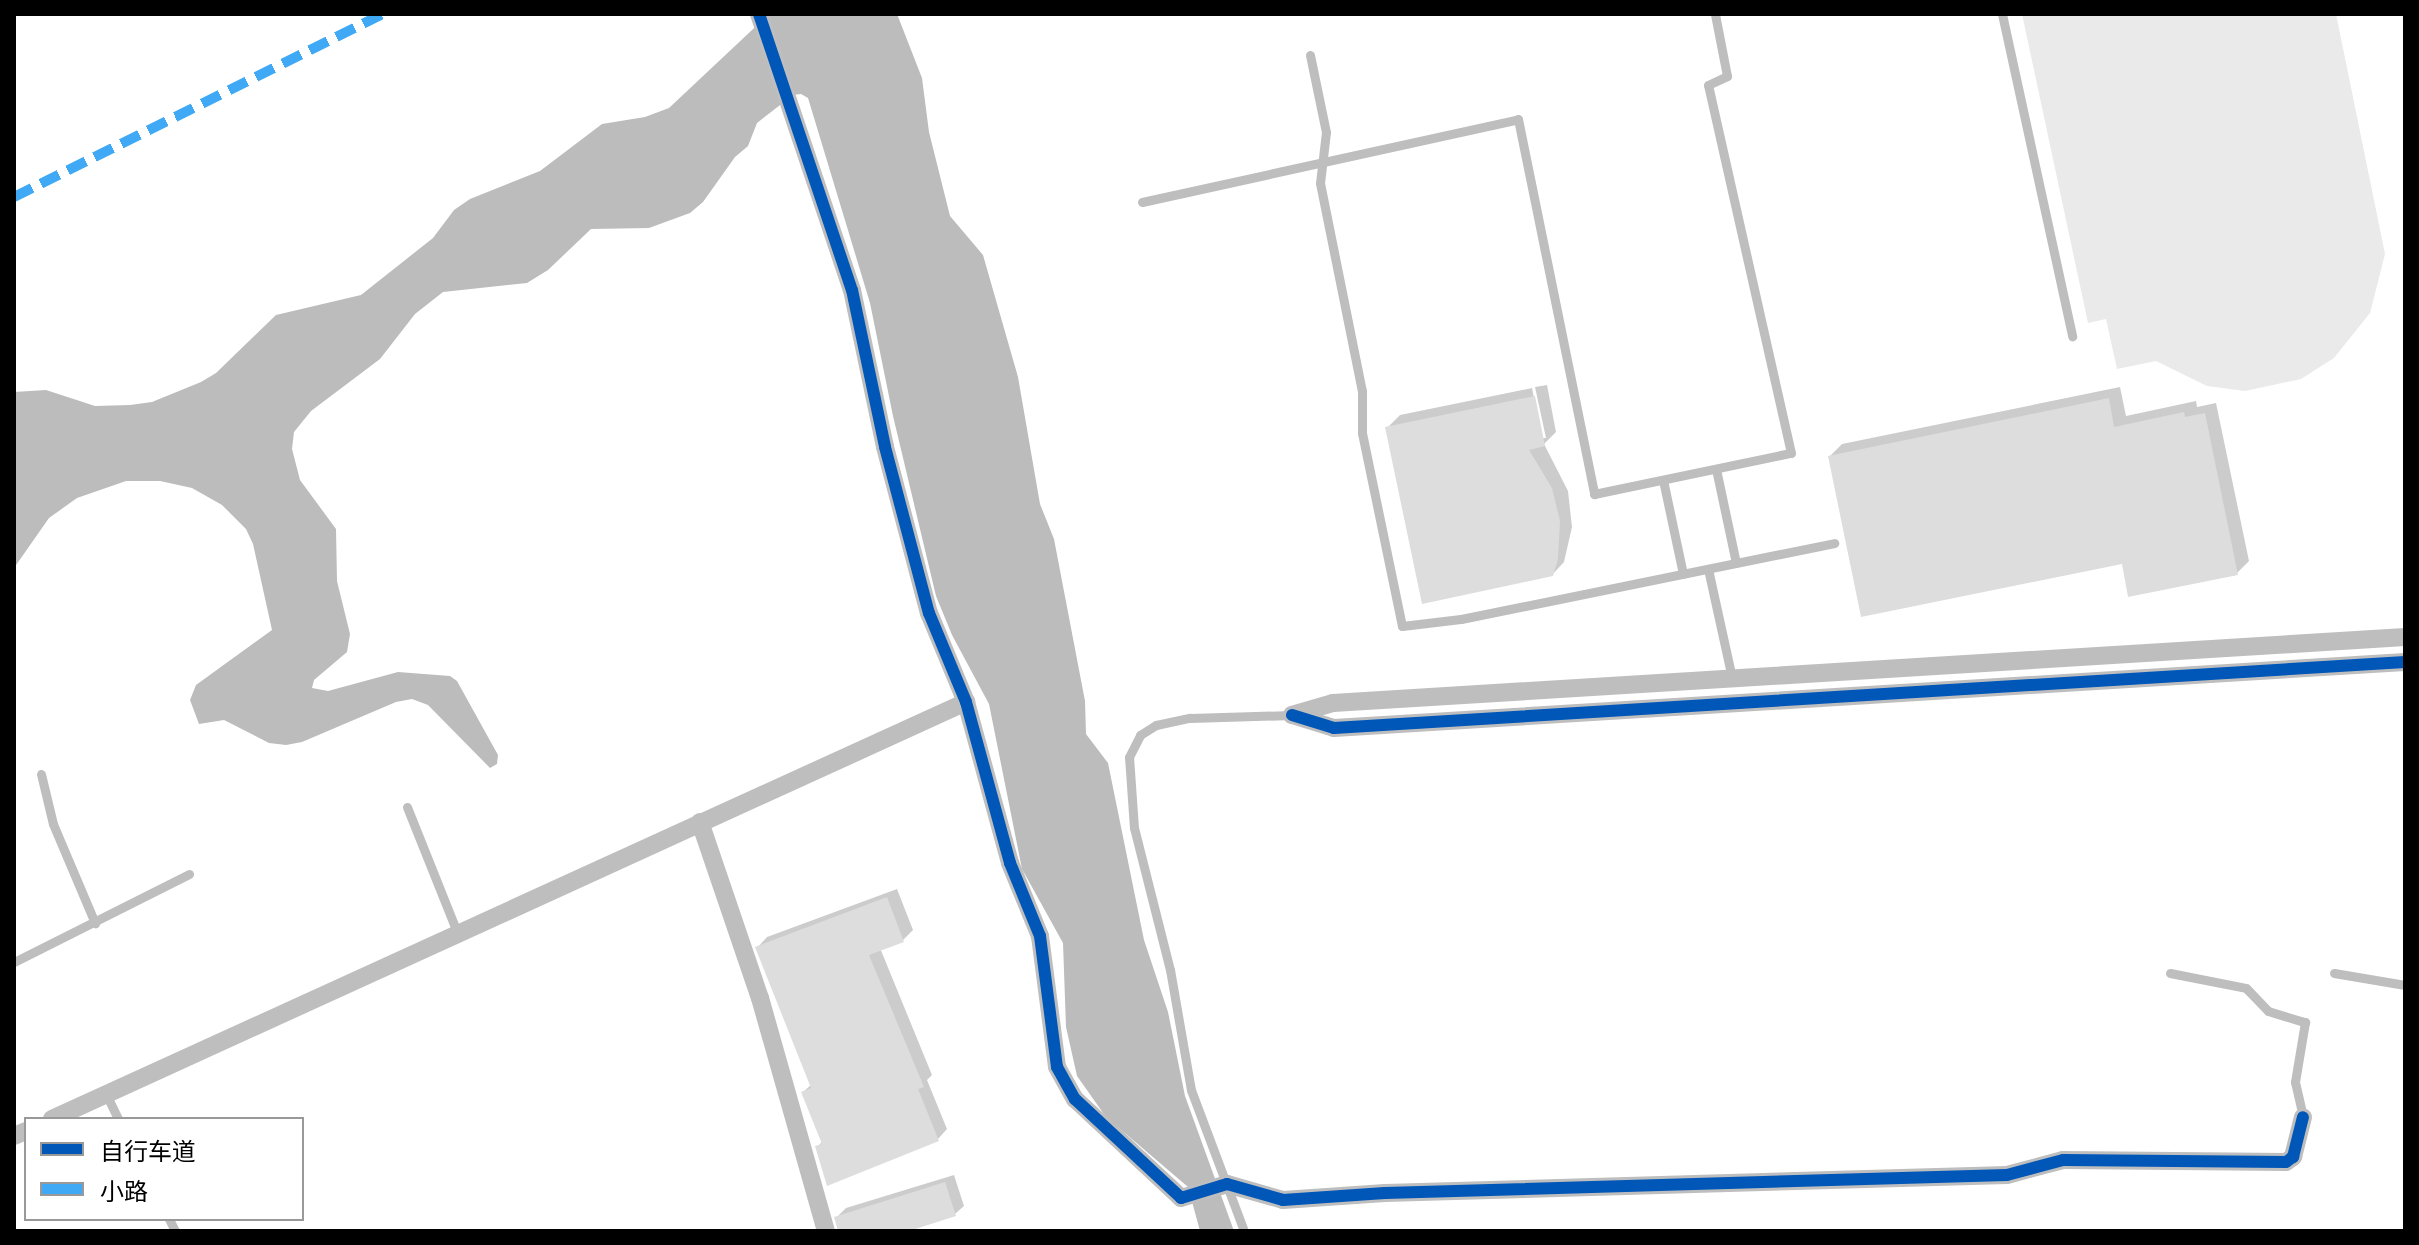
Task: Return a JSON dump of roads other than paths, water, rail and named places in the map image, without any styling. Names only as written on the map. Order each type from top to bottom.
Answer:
[{"type":"street","points":[[760,16],[852,290],[885,447],[925,601],[966,702],[1010,863],[1040,936],[1056,1059],[1063,1080],[1075,1099],[1181,1198],[1227,1184],[1283,1200],[1385,1193],[2007,1175],[2063,1160],[2286,1162],[2293,1157],[2303,1117]]},
{"type":"street","points":[[1292,715],[1333,703],[2405,637]]},
{"type":"street","points":[[1292,715],[1334,728],[2405,662]]},
{"type":"street","points":[[56,1117],[966,702]]},
{"type":"street","points":[[700,822],[760,998],[826,1231]]},
{"type":"lane","points":[[1142,202],[1518,119],[1594,494],[1791,453],[1708,85],[1727,76],[1715,14]]},
{"type":"lane","points":[[2002,14],[2072,336]]},
{"type":"lane","points":[[1310,55],[1326,132],[1320,183],[1362,391],[1362,433],[1402,626],[1461,619],[1834,543]]},
{"type":"lane","points":[[1716,469],[1736,563]]},
{"type":"lane","points":[[1663,480],[1683,574]]},
{"type":"lane","points":[[1708,569],[1732,678]]},
{"type":"lane","points":[[1244,1231],[1191,1090],[1170,970],[1134,828],[1129,757],[1140,735],[1156,725],[1190,718],[1292,715]]},
{"type":"lane","points":[[41,774],[53,824],[95,923]]},
{"type":"lane","points":[[407,807],[457,932]]},
{"type":"lane","points":[[14,962],[189,874]]},
{"type":"lane","points":[[2170,973],[2246,988],[2268,1011],[2305,1022],[2295,1082],[2303,1117]]},
{"type":"lane","points":[[2334,973],[2405,985]]},
{"type":"lane","points":[[106,1094],[117,1117]]}]
